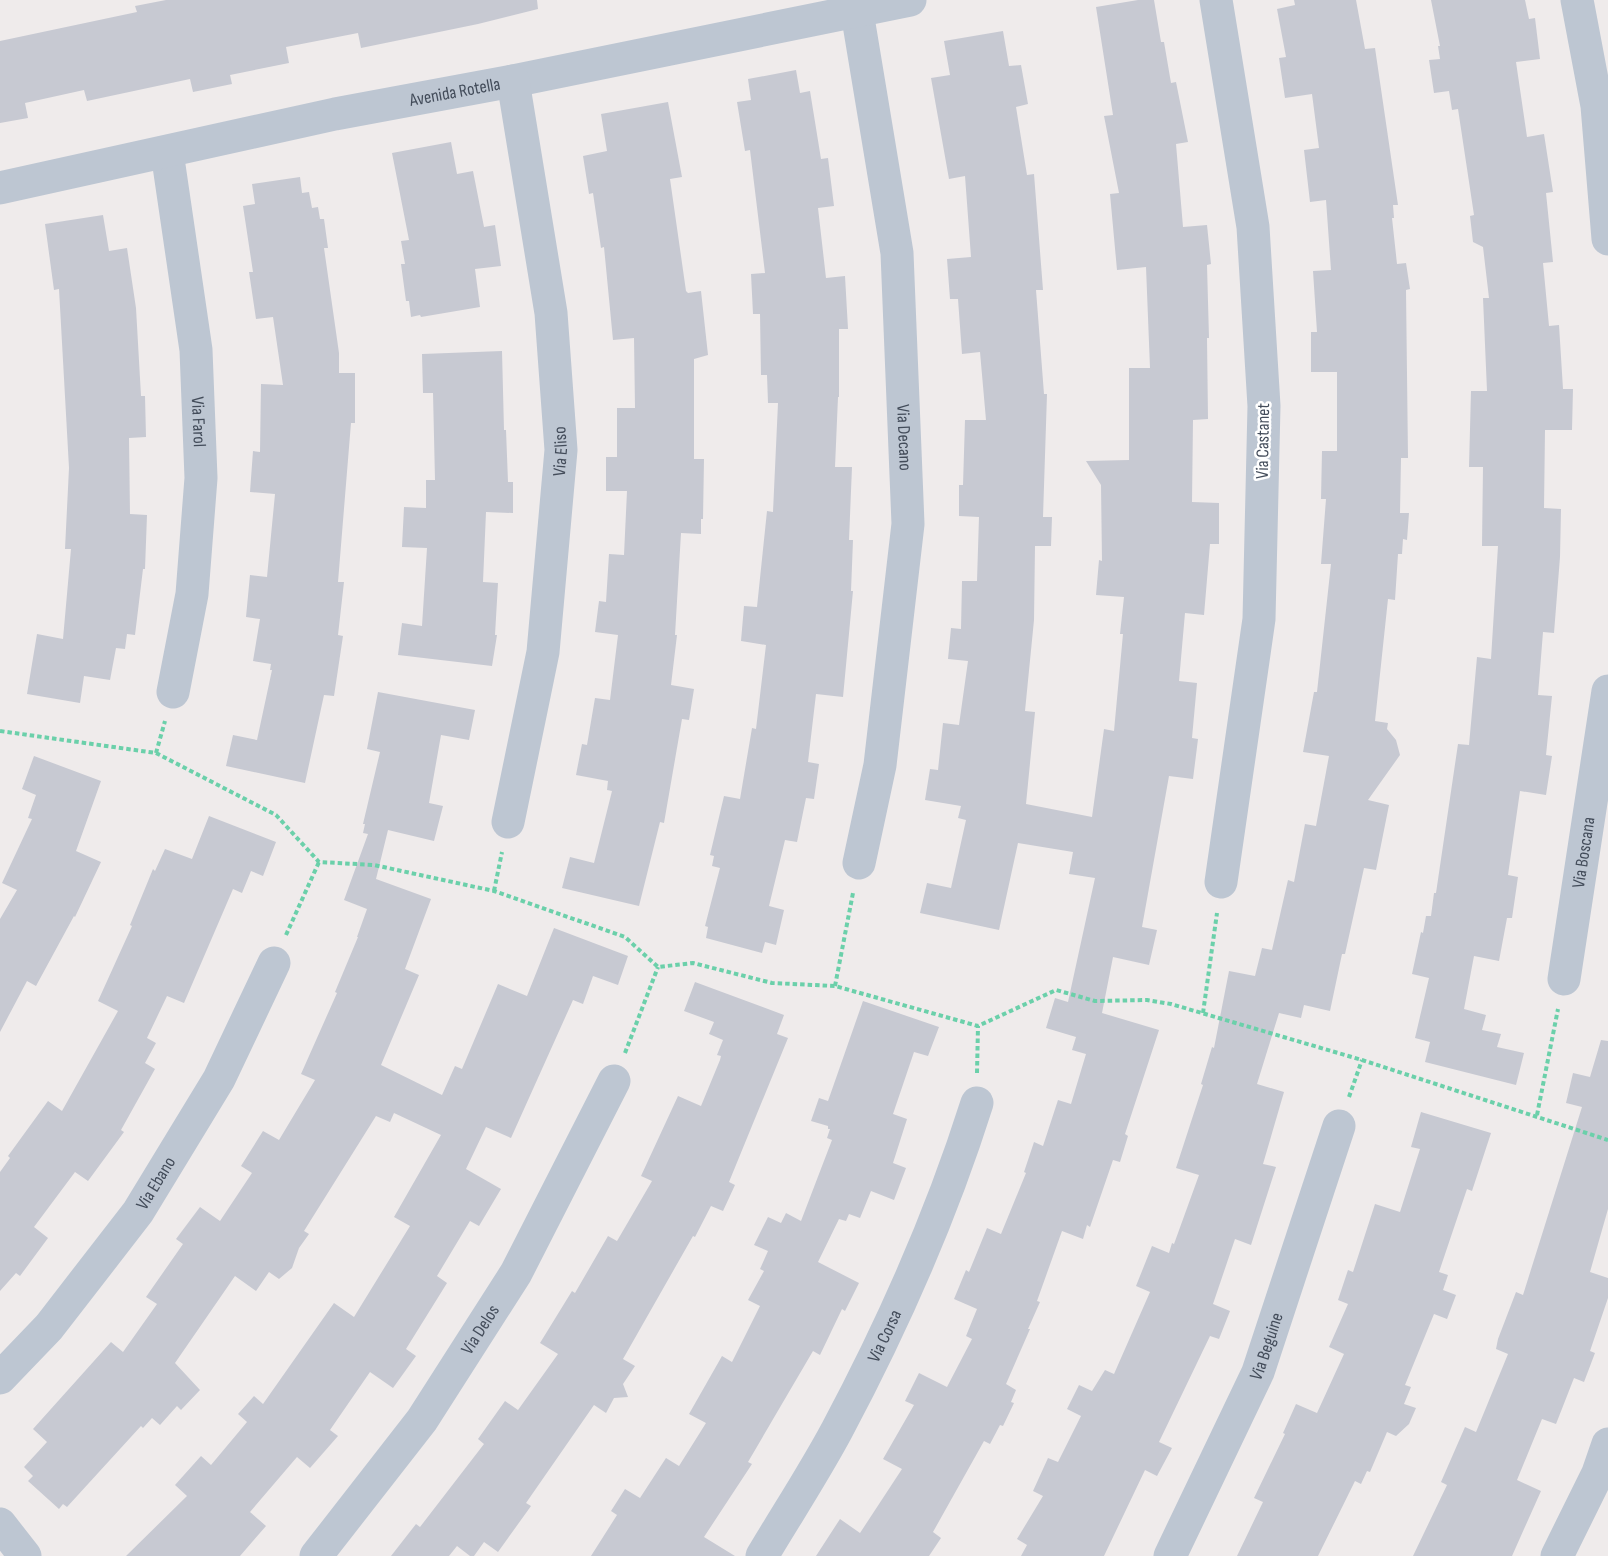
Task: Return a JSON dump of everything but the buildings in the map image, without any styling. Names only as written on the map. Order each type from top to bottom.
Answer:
[{"type":"street","name":"Avenida Rotella","points":[[0,188],[335,114],[513,81],[910,0]]},
{"type":"street","name":"Via Castanet","points":[[1216,0],[1253,227],[1264,406],[1259,619],[1221,882]]},
{"type":"street","points":[[1577,0],[1597,105],[1608,239]]},
{"type":"street","name":"Via Decano","points":[[857,12],[897,253],[909,524],[880,765],[859,863]]},
{"type":"street","name":"Via Eliso","points":[[508,822],[543,652],[561,450],[552,313],[513,81]]},
{"type":"street","name":"Via Farol","points":[[168,152],[196,350],[201,478],[192,594],[173,692]]},
{"type":"street","name":"Via Boscana","points":[[1564,979],[1608,691]]},
{"type":"street","name":"Via Ebano","points":[[0,1378],[49,1327],[138,1212],[219,1079],[273,963]]},
{"type":"street","name":"Via Delos","points":[[316,1556],[422,1420],[516,1273],[614,1081]]},
{"type":"street","name":"Via Corsa","points":[[762,1556],[836,1431],[893,1320],[954,1175],[977,1103]]},
{"type":"street","name":"Via Beguine","points":[[1170,1556],[1258,1372],[1339,1126]]},
{"type":"street","points":[[1557,1556],[1598,1473],[1608,1444]]},
{"type":"street","points":[[0,1524],[25,1556]]},
{"type":"path","points":[[0,731],[156,753],[276,815],[319,862],[374,865],[494,891],[625,937],[658,967],[693,963],[772,982],[835,986],[978,1026],[1056,990],[1095,1001],[1147,1000],[1172,1004],[1362,1060],[1537,1115],[1608,1140]]},
{"type":"path","points":[[494,891],[508,822]]},
{"type":"path","points":[[273,963],[319,862]]},
{"type":"path","points":[[835,986],[859,863]]},
{"type":"path","points":[[1203,1013],[1221,882]]},
{"type":"path","points":[[614,1081],[658,967]]},
{"type":"path","points":[[1537,1115],[1564,979]]},
{"type":"path","points":[[977,1103],[978,1026]]},
{"type":"path","points":[[1339,1126],[1362,1060]]}]
